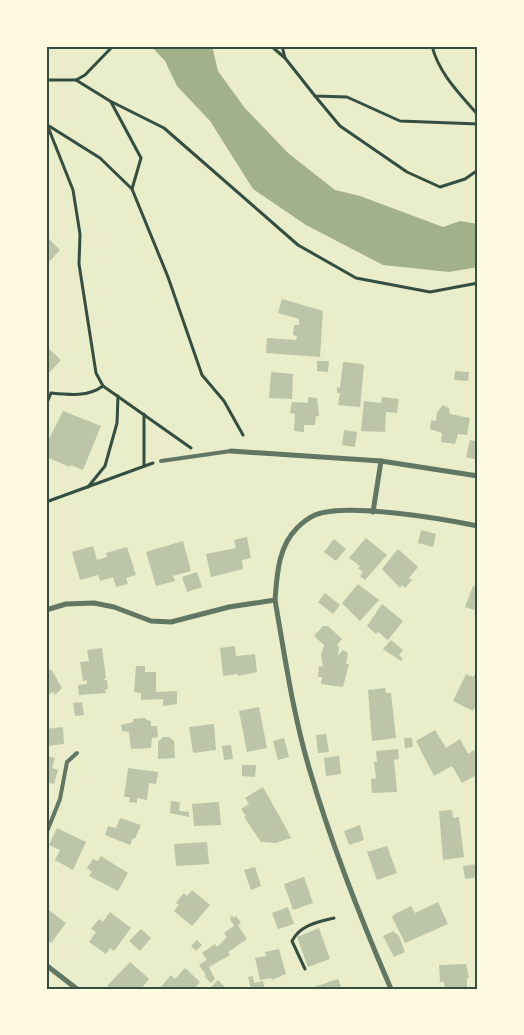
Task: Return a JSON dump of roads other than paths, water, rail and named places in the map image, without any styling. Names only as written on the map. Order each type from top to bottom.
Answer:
[{"type":"street","points":[[231,451],[381,461],[478,476]]},
{"type":"street","points":[[373,512],[381,461]]},
{"type":"street","points":[[392,989],[353,900],[309,770],[293,703],[275,600],[278,568],[282,552],[296,529],[316,515],[328,512],[373,512],[425,517],[478,526]]},
{"type":"street","points":[[46,610],[66,604],[94,603],[114,607],[152,621],[171,622],[229,607],[275,600]]},
{"type":"street","points":[[46,964],[77,989]]},
{"type":"lane","points":[[161,461],[199,454],[231,451]]},
{"type":"lane","points":[[46,834],[60,800],[67,762],[77,753]]}]
